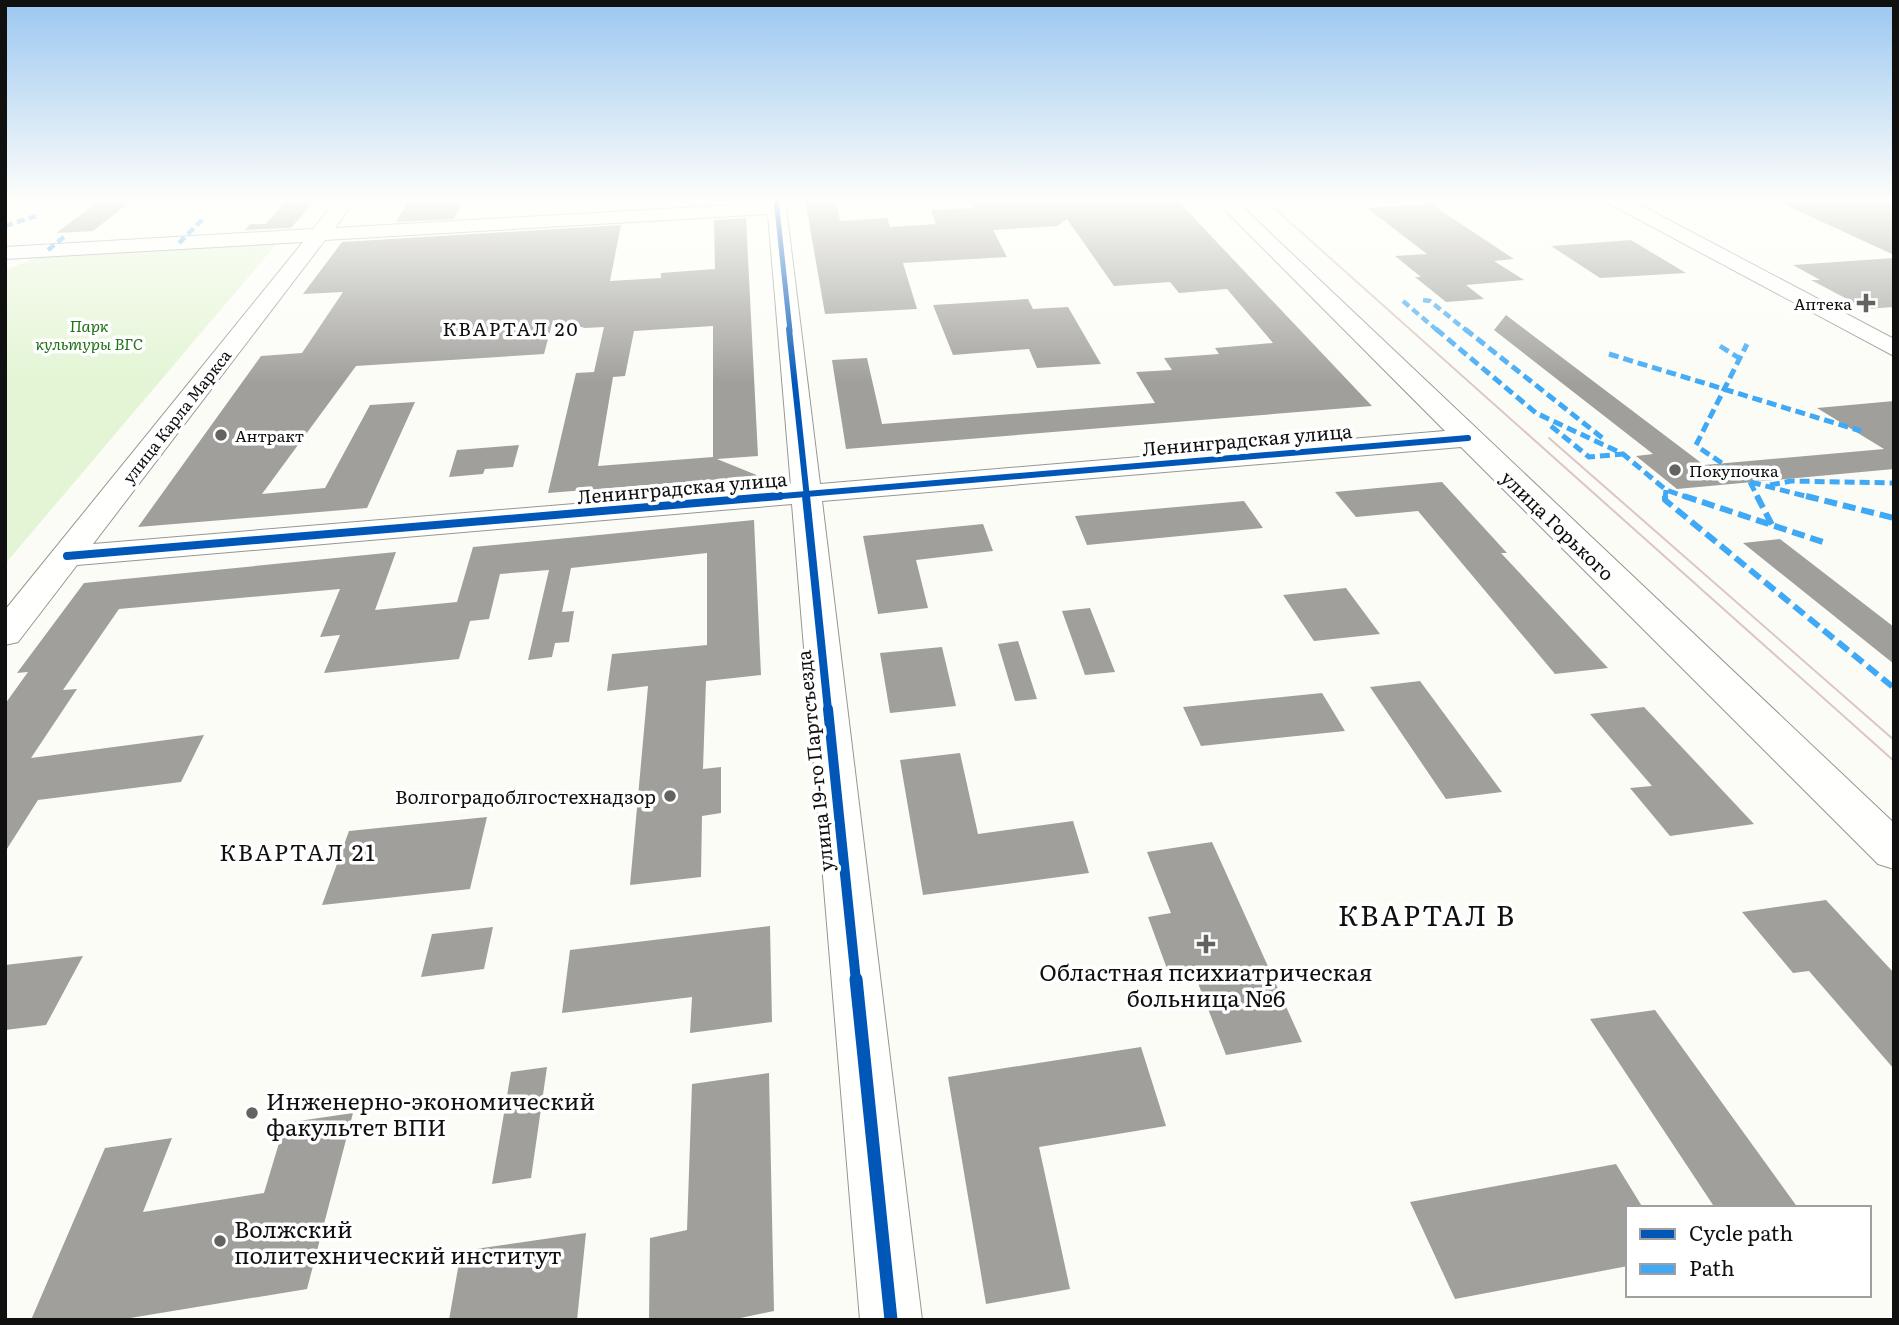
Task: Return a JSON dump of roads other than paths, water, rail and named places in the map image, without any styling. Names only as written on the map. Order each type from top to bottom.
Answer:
[{"type":"street","name":"улица Карла Маркса","points":[[5,634],[299,261]]},
{"type":"street","name":"улица 19-го Партсъезда","points":[[780,261],[891,1320]]},
{"type":"street","name":"улица Горького","points":[[1286,261],[1894,850]]},
{"type":"street","points":[[1730,261],[1894,349]]},
{"type":"street","name":"Ленинградская улица","points":[[67,556],[1468,438]]},
{"type":"tram line","points":[[1333,261],[1894,761]]},
{"type":"tram line","points":[[1549,438],[1894,740]]},
{"type":"place","name":"Аптека","points":[[1866,303]]},
{"type":"place","name":"Антракт","points":[[221,435]]},
{"type":"place","name":"Покупочка","points":[[1675,470]]},
{"type":"place","name":"Волгоградоблгостехнадзор","points":[[670,796]]},
{"type":"place","name":"Областная психиатрическая больница №6","points":[[1206,944]]},
{"type":"place","name":"Инженерно-экономический факультет ВПИ","points":[[252,1113]]},
{"type":"place","name":"Волжский политехнический институт","points":[[220,1241]]},
{"type":"district","name":"КВАРТАЛ 20","points":[[511,328]]},
{"type":"district","name":"КВАРТАЛ 21","points":[[298,851]]},
{"type":"district","name":"КВАРТАЛ В","points":[[1427,914]]},
{"type":"park label","name":"Парк культуры ВГС","points":[[89,334]]}]
